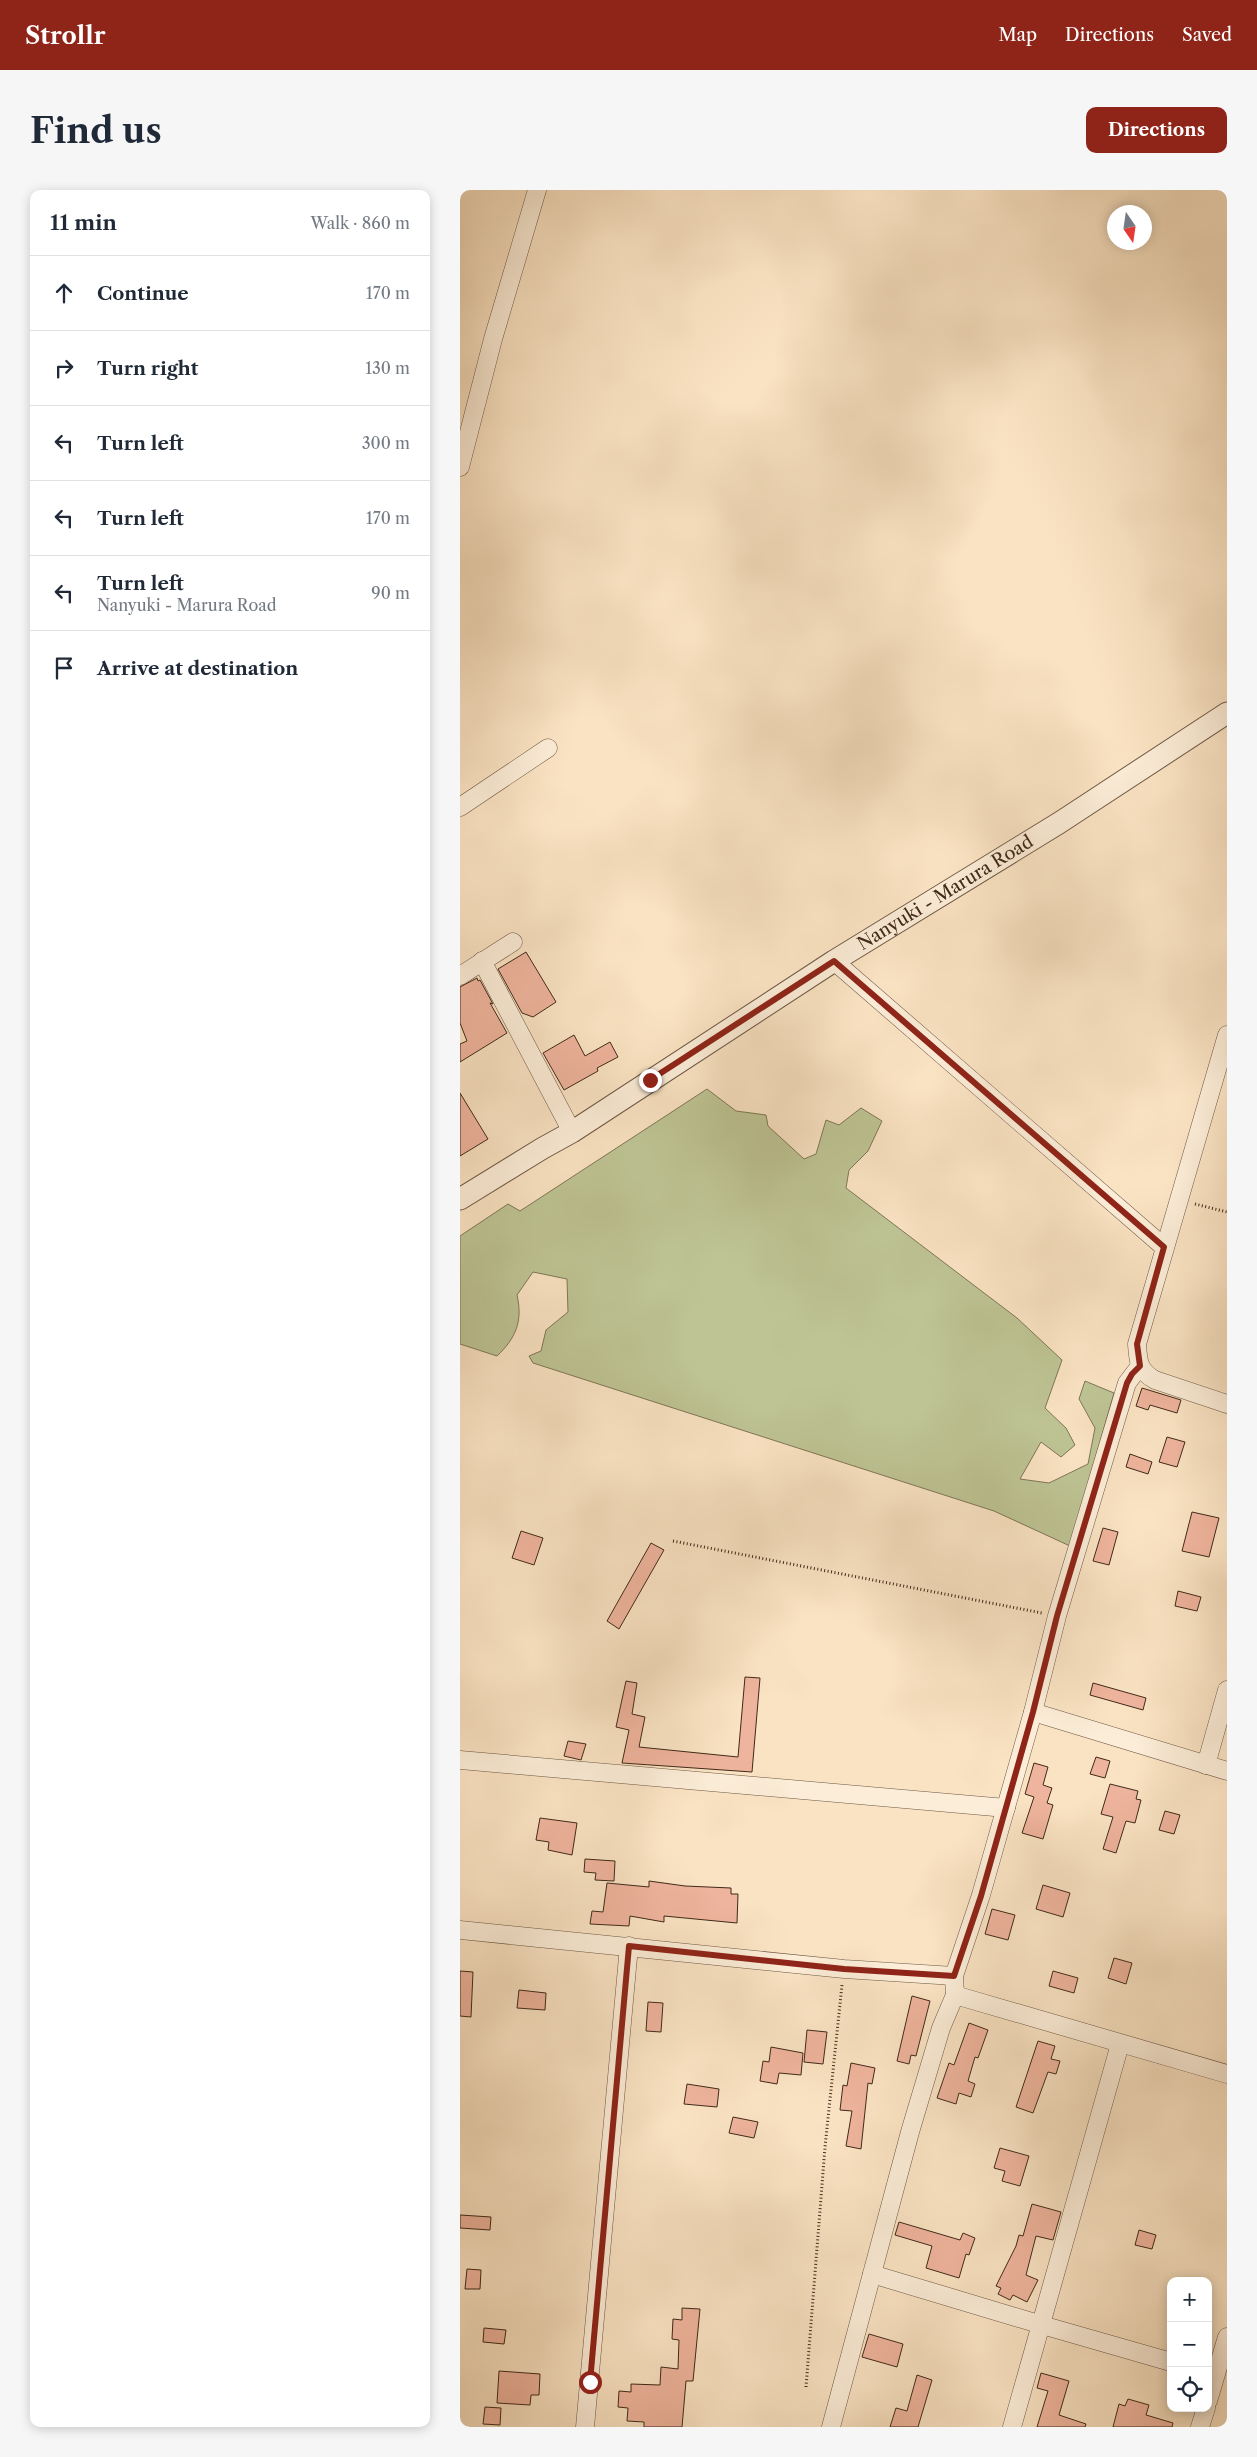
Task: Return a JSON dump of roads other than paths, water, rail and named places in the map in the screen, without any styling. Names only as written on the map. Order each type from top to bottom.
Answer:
[{"type":"street","points":[[460,467],[493,339],[537,190]]},
{"type":"street","name":"Nanyuki - Marura Road","points":[[460,1199],[572,1132],[834,961],[1059,823],[1227,713]]},
{"type":"street","points":[[460,807],[548,748]]},
{"type":"street","points":[[460,976],[513,942]]},
{"type":"street","points":[[482,961],[572,1132]]},
{"type":"street","points":[[834,961],[1164,1247]]},
{"type":"street","points":[[1227,1035],[1137,1344],[1140,1366],[1145,1374],[1156,1380],[1227,1404]]},
{"type":"street","points":[[831,2427],[933,2056],[955,1995],[954,1976],[981,1896],[1033,1712],[1057,1616],[1127,1383],[1140,1366]]},
{"type":"street","points":[[1206,1765],[1227,1690]]},
{"type":"street","points":[[1033,1712],[1227,1772]]},
{"type":"street","points":[[460,1760],[1006,1808]]},
{"type":"street","points":[[460,1930],[844,1969],[954,1976]]},
{"type":"street","points":[[585,2427],[629,1946]]},
{"type":"street","points":[[955,1995],[1227,2074]]},
{"type":"street","points":[[1012,2427],[1120,2044]]},
{"type":"street","points":[[872,2274],[1042,2326],[1167,2361]]},
{"type":"street","points":[[1212,2389],[1227,2337]]},
{"type":"street","points":[[1200,2427],[1205,2412]]}]
